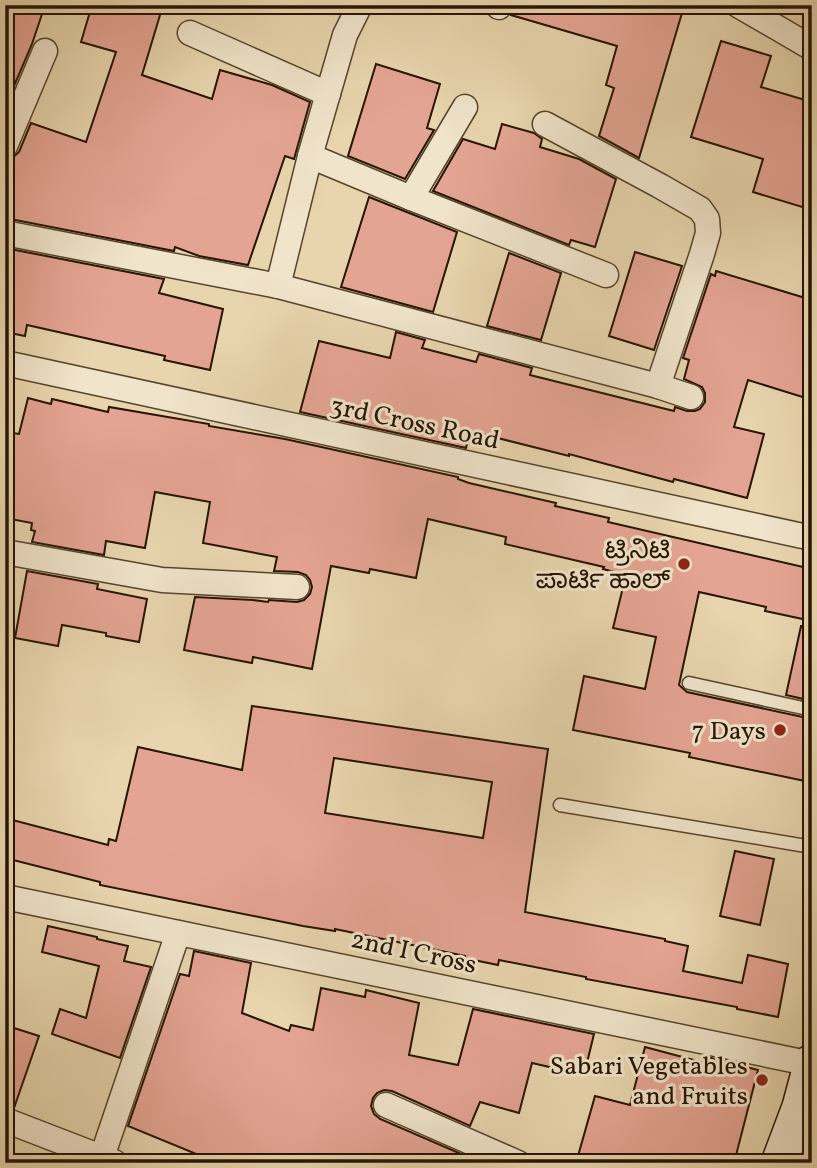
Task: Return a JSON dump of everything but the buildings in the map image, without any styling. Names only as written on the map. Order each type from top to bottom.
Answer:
[{"type":"main road","points":[[779,1163],[806,1109],[812,1063]]},
{"type":"street","points":[[278,286],[310,156],[345,35],[360,5]]},
{"type":"street","points":[[738,5],[812,48]]},
{"type":"street","points":[[190,33],[328,94]]},
{"type":"street","points":[[5,146],[45,51]]},
{"type":"street","points":[[411,198],[465,107]]},
{"type":"street","points":[[545,124],[700,209],[707,219],[708,233],[702,254],[658,386]]},
{"type":"street","points":[[310,156],[606,275]]},
{"type":"street","points":[[5,233],[278,286],[691,397]]},
{"type":"street","name":"3rd Cross Road","points":[[5,363],[812,538]]},
{"type":"street","points":[[5,552],[162,580],[297,587]]},
{"type":"street","name":"2nd I Cross","points":[[5,897],[812,1063]]},
{"type":"street","points":[[5,1120],[108,1160],[178,933]]},
{"type":"street","points":[[387,1105],[519,1163]]},
{"type":"lane","points":[[689,683],[812,710]]},
{"type":"lane","points":[[560,805],[812,847]]},
{"type":"place","name":"ಟ್ರಿನಿಟಿ ಪಾರ್ಟಿ ಹಾಲ್","points":[[684,564]]},
{"type":"place","name":"7 Days","points":[[780,730]]},
{"type":"place","name":"Sabari Vegetables and Fruits","points":[[762,1080]]}]
